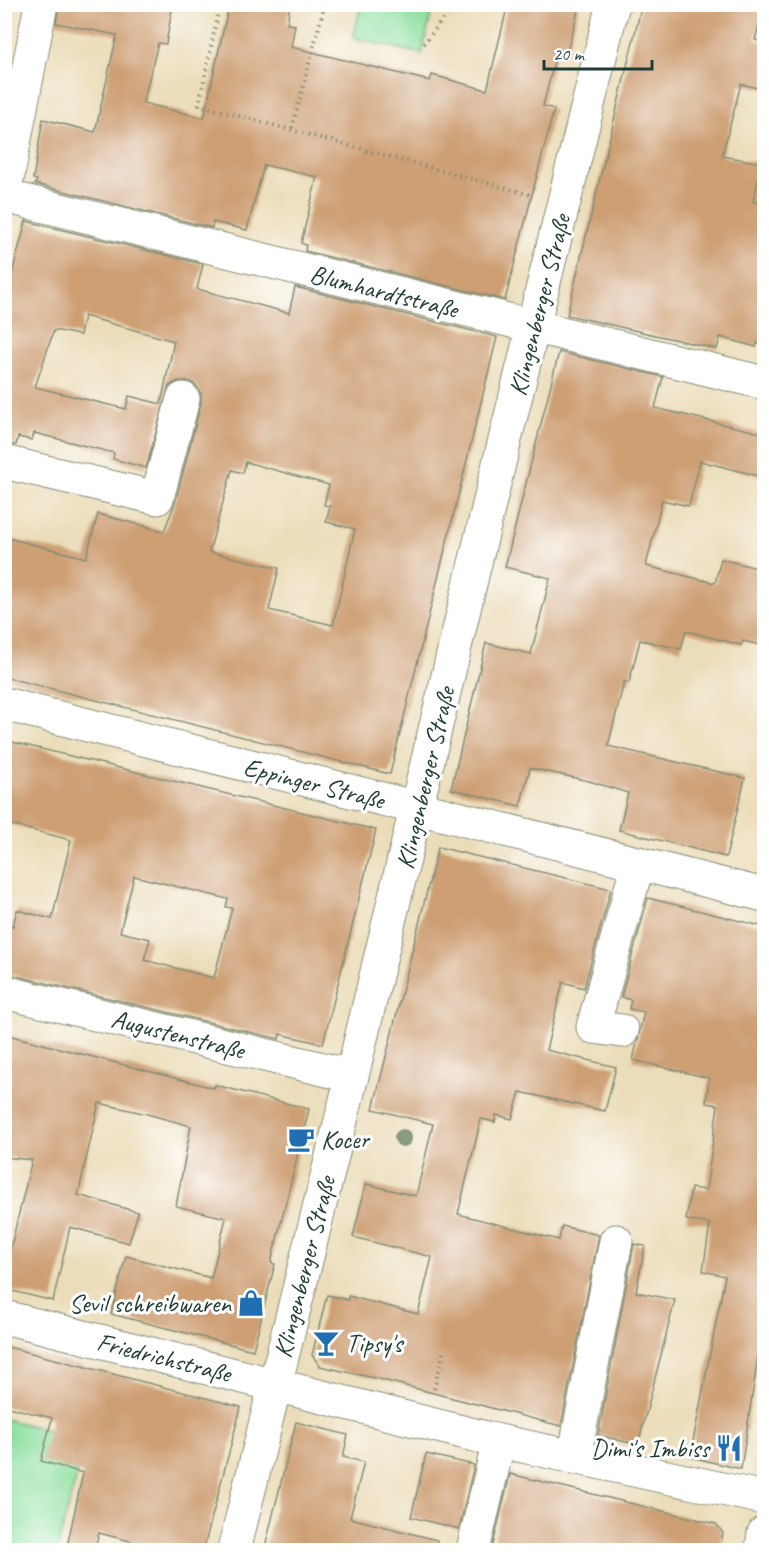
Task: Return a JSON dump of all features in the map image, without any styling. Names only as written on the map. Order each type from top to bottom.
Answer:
[{"type":"street","points":[[4,196],[41,4]]},
{"type":"street","name":"Klingenberger Straße","points":[[234,1551],[613,4]]},
{"type":"street","name":"Blumhardtstraße","points":[[4,196],[765,383]]},
{"type":"street","points":[[4,462],[157,498],[183,399]]},
{"type":"street","name":"Eppinger Straße","points":[[4,704],[765,895]]},
{"type":"street","points":[[622,1031],[593,1027],[638,863]]},
{"type":"street","name":"Augustenstraße","points":[[4,992],[352,1076]]},
{"type":"street","points":[[574,1458],[616,1240]]},
{"type":"street","name":"Friedrichstraße","points":[[4,1317],[499,1441],[765,1498]]},
{"type":"street","points":[[473,1551],[499,1441]]},
{"type":"street","points":[[762,1551],[765,1533]]},
{"type":"path","points":[[220,4],[199,105],[291,128],[564,204]]},
{"type":"path","points":[[291,128],[325,4]]},
{"type":"path","points":[[424,44],[452,7],[458,4]]},
{"type":"path","points":[[492,4],[504,8]]},
{"type":"path","points":[[758,1125],[765,1126]]},
{"type":"green space","points":[[361,5],[409,5],[432,10],[422,54],[353,38]]},
{"type":"green space","points":[[4,1419],[86,1439],[57,1550],[5,1550]]},
{"type":"building","points":[[59,4],[173,4],[166,44],[158,43],[143,103],[204,118],[229,4],[290,4],[287,24],[295,25],[291,47],[430,81],[432,75],[487,90],[508,4],[580,4],[567,52],[557,50],[543,106],[554,109],[505,300],[305,251],[306,245],[301,243],[317,177],[264,165],[247,230],[213,222],[212,228],[35,184],[37,180],[33,179],[43,119],[95,132],[117,35],[56,23]]},
{"type":"building","points":[[642,4],[764,4],[755,40],[765,42],[765,90],[741,84],[722,156],[762,163],[753,202],[765,203],[765,345],[757,343],[756,347],[720,337],[717,349],[567,315]]},
{"type":"building","points":[[26,221],[203,264],[197,289],[289,313],[295,287],[497,337],[390,774],[4,677],[4,537],[86,558],[98,514],[164,531],[175,503],[201,403],[201,394],[196,385],[188,381],[178,381],[169,386],[146,468],[113,459],[114,453],[34,433],[32,440],[18,437],[16,445],[4,444],[4,304]],"holes":[[[84,316],[174,341],[161,404],[129,396],[126,409],[35,387],[54,330],[80,335]],[[246,462],[329,485],[324,505],[330,506],[326,522],[355,529],[333,625],[269,610],[279,568],[209,552],[232,470],[243,473]]]},
{"type":"building","points":[[559,352],[663,377],[655,408],[765,434],[765,452],[759,476],[700,461],[689,506],[662,500],[646,566],[715,583],[721,559],[765,570],[765,646],[743,641],[741,645],[686,631],[681,649],[640,640],[629,683],[624,682],[608,746],[745,778],[726,857],[619,830],[628,793],[589,781],[530,768],[520,806],[451,789],[486,643],[531,654],[550,578],[505,567]]},
{"type":"building","points":[[4,740],[376,830],[323,1044],[280,1034],[279,1039],[4,973],[4,923],[13,926],[17,910],[52,919],[71,840],[4,823]],"holes":[[[134,876],[228,899],[226,907],[232,908],[214,978],[144,960],[150,939],[120,932]]]},
{"type":"building","points":[[438,847],[611,889],[584,988],[563,982],[546,1050],[616,1067],[605,1111],[520,1092],[512,1119],[496,1115],[495,1122],[481,1119],[458,1214],[559,1240],[562,1226],[599,1235],[561,1426],[320,1366],[312,1355],[327,1295],[348,1300],[348,1296],[418,1314],[432,1257],[353,1237],[366,1184],[416,1196],[433,1124],[373,1109]]},
{"type":"building","points":[[648,898],[765,927],[765,1310],[741,1469],[690,1457],[725,1276],[703,1271],[710,1224],[686,1220],[691,1188],[706,1190],[718,1105],[706,1103],[709,1078],[633,1060],[644,1012],[629,1009],[631,1000],[621,997]]},
{"type":"building","points":[[4,1034],[214,1088],[215,1085],[309,1109],[271,1263],[275,1264],[253,1350],[111,1314],[126,1256],[211,1278],[226,1218],[176,1206],[191,1126],[147,1114],[99,1103],[78,1195],[138,1212],[129,1243],[70,1227],[53,1301],[4,1289],[4,1275],[32,1160],[4,1157]]},
{"type":"building","points":[[634,1244],[645,1246],[636,1292],[675,1300],[638,1445],[598,1435]]},
{"type":"building","points":[[4,1346],[241,1407],[203,1551],[168,1551],[99,1533],[94,1551],[66,1551],[83,1473],[41,1461],[52,1418],[4,1406]]},
{"type":"building","points":[[296,1422],[348,1435],[343,1457],[364,1462],[350,1518],[437,1540],[436,1551],[264,1551]]},
{"type":"building","points":[[426,1454],[474,1465],[459,1529],[411,1517]]},
{"type":"building","points":[[510,1474],[716,1524],[723,1533],[720,1551],[492,1549]]},
{"type":"place","name":"Kocer","points":[[301,1139]]},
{"type":"place","name":"Sevil schreibwaren","points":[[251,1303]]},
{"type":"place","name":"Tipsy's","points":[[326,1343]]},
{"type":"place","name":"Dimi's Imbiss","points":[[729,1448]]}]
